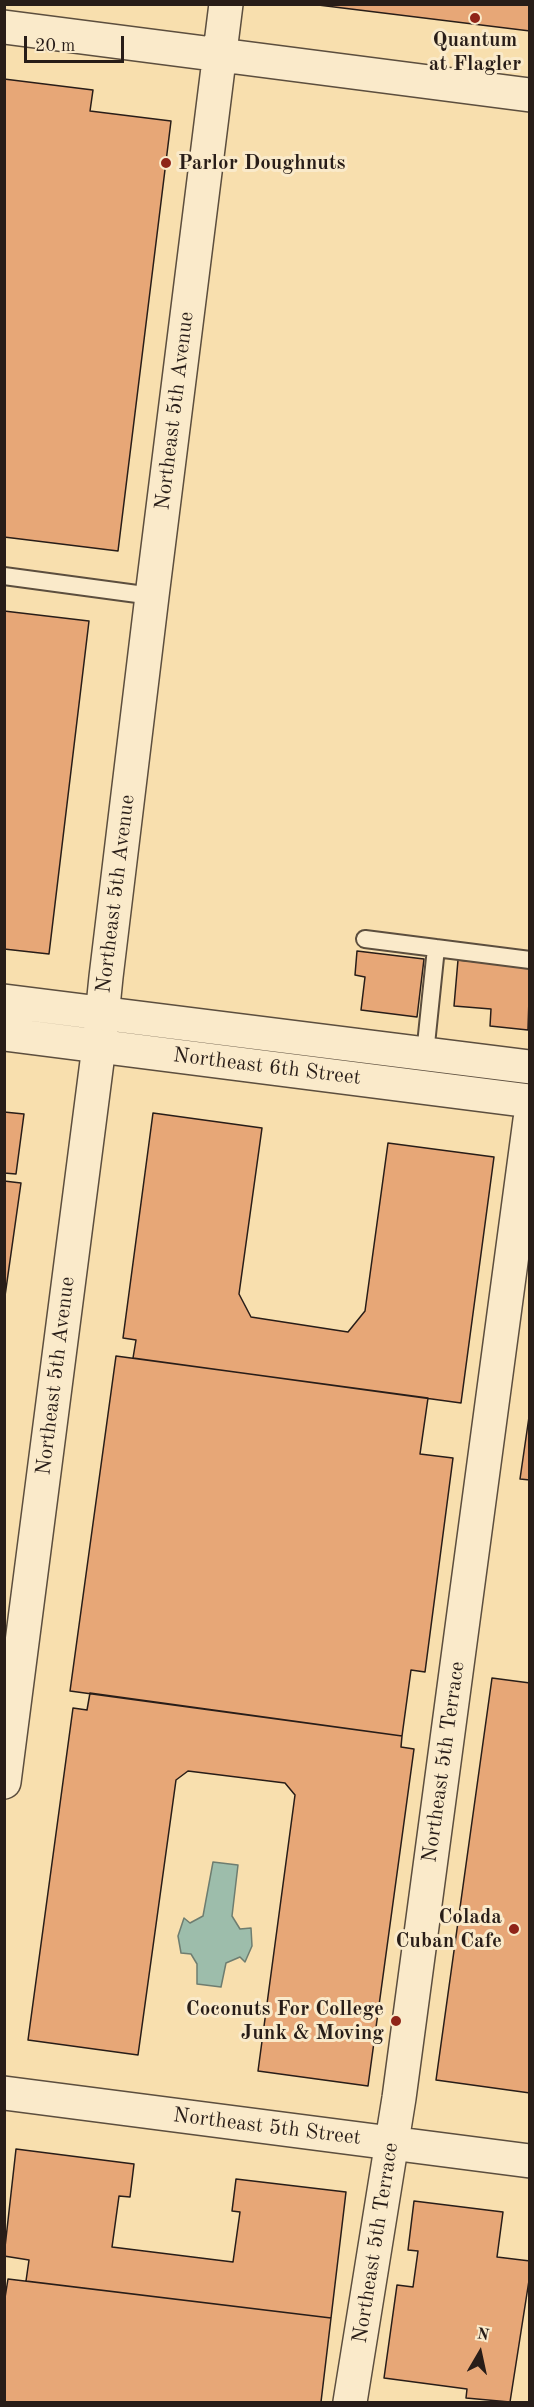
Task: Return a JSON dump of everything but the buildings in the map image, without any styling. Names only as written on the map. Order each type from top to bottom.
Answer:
[{"type":"street","name":"Northeast 5th Avenue","points":[[4,1782],[99,1046],[152,596],[226,4]]},
{"type":"street","points":[[4,27],[530,95]]},
{"type":"street","name":"Northeast 6th Street","points":[[4,1001],[530,1067]]},
{"type":"street","name":"Northeast 6th Street","points":[[4,1034],[530,1101]]},
{"type":"street","name":"Northeast 5th Terrace","points":[[350,2403],[392,2142],[530,1120]]},
{"type":"street","name":"Northeast 5th Street","points":[[4,2093],[530,2161]]},
{"type":"lane","points":[[4,576],[152,596]]},
{"type":"lane","points":[[364,939],[530,960]]},
{"type":"lane","points":[[425,1054],[436,948]]},
{"type":"shaded area","points":[[213,1862],[238,1865],[232,1916],[240,1929],[251,1928],[252,1946],[245,1962],[240,1957],[226,1963],[221,1987],[197,1984],[197,1964],[191,1954],[181,1953],[178,1936],[184,1918],[190,1923],[203,1916]]},
{"type":"place","name":"Quantum at Flagler","points":[[475,18]]},
{"type":"place","name":"Parlor Doughnuts","points":[[166,163]]},
{"type":"place","name":"Colada Cuban Cafe","points":[[514,1929]]},
{"type":"place","name":"Coconuts For College Junk & Moving","points":[[396,2021]]}]
